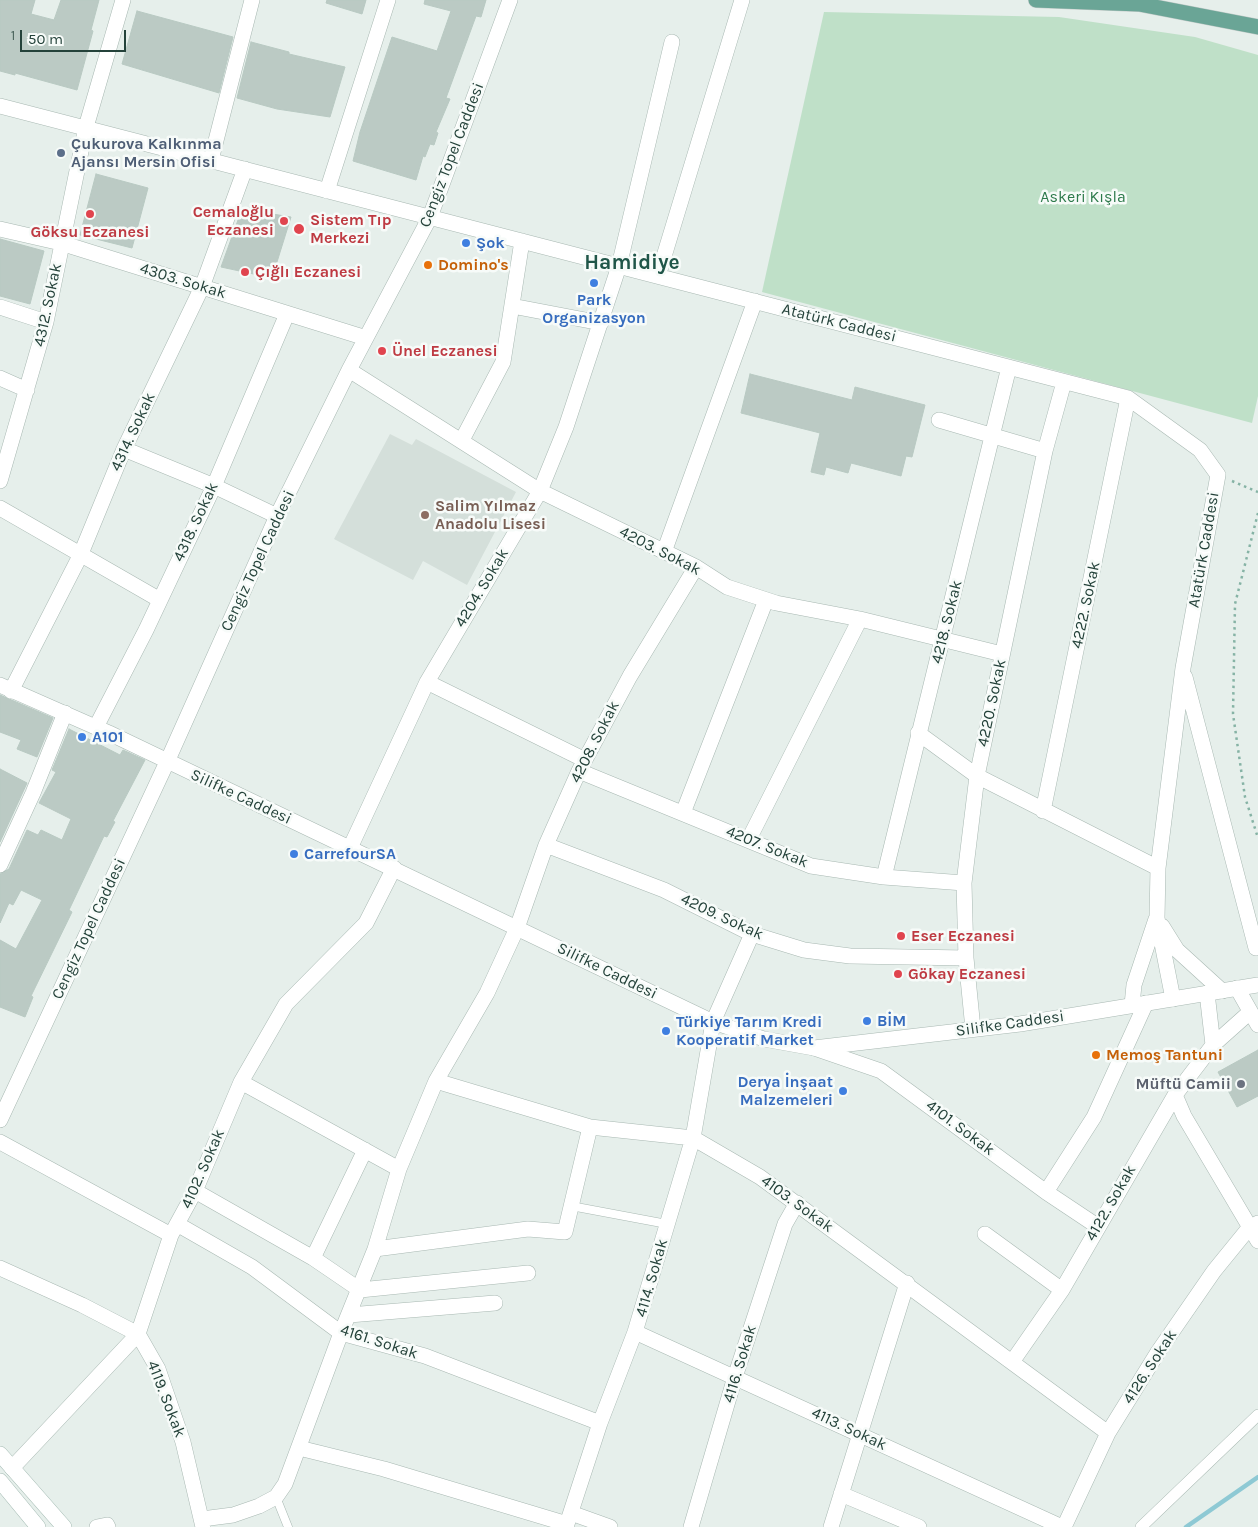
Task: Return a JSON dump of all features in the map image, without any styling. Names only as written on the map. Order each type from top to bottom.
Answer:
[{"type":"main road","points":[[1036,0],[1139,4],[1258,27]]},
{"type":"street","name":"4312. Sokak","points":[[0,480],[46,322],[86,128],[123,0]]},
{"type":"street","points":[[210,160],[252,0]]},
{"type":"street","points":[[327,190],[388,0]]},
{"type":"street","name":"Cengiz Topel Caddesi","points":[[0,1120],[167,762],[277,516],[349,370],[430,217],[510,0]]},
{"type":"street","points":[[658,276],[742,0]]},
{"type":"street","name":"4204. Sokak","points":[[350,848],[427,682],[540,491],[566,427],[619,266],[672,42]]},
{"type":"street","name":"Atatürk Caddesi","points":[[0,106],[1128,398],[1200,450],[1218,475],[1182,668],[1158,868],[1157,918],[1173,999]]},
{"type":"street","name":"4314. Sokak","points":[[6,688],[80,556],[124,449],[202,287],[245,169]]},
{"type":"street","name":"4303. Sokak","points":[[0,229],[61,243],[366,338]]},
{"type":"street","points":[[462,440],[503,362],[522,241]]},
{"type":"street","points":[[664,552],[755,302]]},
{"type":"street","points":[[512,306],[601,323]]},
{"type":"street","points":[[0,307],[46,322]]},
{"type":"street","name":"4318. Sokak","points":[[96,727],[160,600],[214,486],[287,314]]},
{"type":"street","name":"4218. Sokak","points":[[884,877],[918,733],[944,639],[1009,367]]},
{"type":"street","name":"4203. Sokak","points":[[349,370],[540,491],[696,567],[727,587],[766,600],[860,619],[1002,654]]},
{"type":"street","points":[[0,378],[27,390]]},
{"type":"street","name":"4220. Sokak","points":[[973,1029],[966,958],[964,883],[977,776],[1045,451],[1064,382]]},
{"type":"street","name":"4222. Sokak","points":[[1043,811],[1128,398]]},
{"type":"street","points":[[939,420],[1045,451]]},
{"type":"street","points":[[124,449],[214,486],[277,516]]},
{"type":"street","points":[[0,508],[80,556],[160,600]]},
{"type":"street","name":"4208. Sokak","points":[[276,1498],[285,1484],[300,1448],[341,1333],[375,1249],[399,1168],[436,1081],[488,993],[517,928],[546,845],[582,766],[630,676],[696,567]]},
{"type":"street","points":[[683,813],[766,600]]},
{"type":"street","points":[[748,839],[860,619]]},
{"type":"street","points":[[1182,668],[1256,948]]},
{"type":"street","name":"4207. Sokak","points":[[427,682],[582,766],[683,813],[811,866],[884,877],[964,883]]},
{"type":"street","name":"Silifke Caddesi","points":[[6,688],[96,727],[713,1022],[764,1039],[814,1048],[973,1029],[1256,985]]},
{"type":"street","points":[[0,865],[33,793],[65,713]]},
{"type":"street","points":[[918,733],[977,776],[1158,868]]},
{"type":"street","name":"4209. Sokak","points":[[546,845],[664,890],[752,934],[804,950],[850,956],[966,958]]},
{"type":"street","name":"4102. Sokak","points":[[12,1468],[138,1334],[174,1230],[195,1191],[241,1082],[286,1004],[366,923],[394,868]]},
{"type":"street","name":"Atatürk Caddesi","points":[[1046,1192],[1094,1117],[1139,1004],[1134,985],[1157,918]]},
{"type":"street","points":[[1157,918],[1177,950],[1214,992],[1213,1045]]},
{"type":"street","name":"4114. Sokak","points":[[568,1521],[600,1423],[635,1332],[693,1138],[713,1022],[752,934]]},
{"type":"street","points":[[1237,988],[1258,1025]]},
{"type":"street","name":"4122. Sokak","points":[[1012,1362],[1062,1290],[1097,1226],[1175,1095],[1213,1045],[1250,1012]]},
{"type":"street","name":"4101. Sokak","points":[[814,1048],[881,1070],[1046,1192],[1097,1226]]},
{"type":"street","name":"4103. Sokak","points":[[436,1081],[590,1127],[693,1138],[760,1177],[797,1203],[1108,1434]]},
{"type":"street","points":[[241,1082],[399,1168]]},
{"type":"street","points":[[1175,1095],[1184,1116],[1254,1225],[1258,1241]]},
{"type":"street","points":[[375,1249],[528,1230],[565,1232],[590,1127]]},
{"type":"street","name":"4161. Sokak","points":[[0,1142],[174,1230],[252,1267],[341,1333],[425,1356],[600,1423]]},
{"type":"street","points":[[313,1258],[364,1150]]},
{"type":"street","points":[[195,1191],[313,1258],[360,1290],[528,1273]]},
{"type":"street","name":"4116. Sokak","points":[[691,1527],[735,1378],[785,1224],[797,1203]]},
{"type":"street","name":"4126. Sokak","points":[[1063,1527],[1108,1434],[1164,1344],[1214,1271],[1254,1225]]},
{"type":"street","points":[[985,1234],[1062,1290]]},
{"type":"street","points":[[0,1268],[82,1305],[138,1334]]},
{"type":"street","points":[[831,1527],[907,1283]]},
{"type":"street","points":[[349,1315],[495,1303]]},
{"type":"street","name":"4113. Sokak","points":[[635,1332],[1063,1527]]},
{"type":"street","name":"4119. Sokak","points":[[138,1334],[158,1369],[183,1442],[203,1523]]},
{"type":"street","points":[[1140,1527],[1258,1414]]},
{"type":"street","points":[[300,1448],[384,1469],[568,1521],[610,1527]]},
{"type":"street","points":[[0,1454],[64,1527]]},
{"type":"street","points":[[1,1484],[38,1527]]},
{"type":"street","points":[[841,1494],[919,1527]]},
{"type":"street","points":[[203,1523],[233,1515],[276,1498]]},
{"type":"street","points":[[97,1527],[107,1525],[108,1527]]},
{"type":"lane","points":[[571,1206],[667,1224]]},
{"type":"lane","points":[[276,1498],[288,1527]]},
{"type":"path","points":[[1218,475],[1258,492]]},
{"type":"path","points":[[1258,513],[1235,604],[1233,714],[1245,797],[1258,838]]},
{"type":"shaded area","name":"Salim Yılmaz Anadolu Lisesi","points":[[390,434],[412,445],[416,439],[516,492],[467,585],[423,561],[413,580],[334,539]]},
{"type":"green space","name":"Askeri Kışla","points":[[824,12],[1059,17],[1195,37],[1258,55],[1258,396],[1252,423],[762,292]]},
{"type":"building","points":[[0,0],[35,0],[31,14],[54,20],[61,0],[99,0],[91,30],[93,31],[77,90],[15,73],[15,75],[0,71]]},
{"type":"building","points":[[327,0],[366,0],[362,14],[326,3]]},
{"type":"building","points":[[425,0],[486,0],[481,17],[476,16],[446,98],[450,99],[436,132],[438,133],[434,145],[430,144],[425,157],[423,156],[416,180],[353,161],[360,132],[392,37],[437,51],[451,11],[424,4]]},
{"type":"building","points":[[137,11],[233,37],[219,93],[122,64]]},
{"type":"building","points":[[251,42],[289,52],[289,54],[345,67],[330,117],[277,109],[237,98]]},
{"type":"building","points":[[96,174],[148,188],[132,248],[80,235]]},
{"type":"building","points":[[242,209],[291,217],[272,278],[221,267]]},
{"type":"building","points":[[0,239],[44,251],[30,304],[0,296]]},
{"type":"building","points":[[750,374],[852,400],[855,387],[925,405],[912,457],[906,456],[901,476],[851,463],[848,473],[826,467],[824,475],[811,472],[820,433],[741,413]]},
{"type":"building","points":[[0,695],[53,718],[37,757],[17,749],[21,740],[0,732]]},
{"type":"building","points":[[69,729],[120,755],[123,750],[145,760],[113,821],[115,822],[107,837],[104,836],[69,910],[72,912],[31,996],[33,997],[25,1017],[0,1007],[0,940],[16,949],[42,900],[21,890],[13,905],[9,903],[0,923],[0,874],[9,869],[27,830],[38,835],[41,830],[62,840],[71,819],[39,803],[56,772],[52,770]]},
{"type":"building","points":[[0,769],[27,783],[0,842]]},
{"type":"building","name":"Müftü Camii","points":[[1258,1050],[1258,1096],[1237,1107],[1218,1072]]},
{"type":"waterway","points":[[1186,1527],[1258,1477]]},
{"type":"place","name":"Çukurova Kalkınma Ajansı Mersin Ofisi","points":[[61,153]]},
{"type":"place","name":"Göksu Eczanesi","points":[[90,214]]},
{"type":"place","name":"Cemaloğlu Eczanesi","points":[[284,221]]},
{"type":"place","name":"Sistem Tıp Merkezi","points":[[299,229]]},
{"type":"place","name":"Şok","points":[[466,243]]},
{"type":"place","name":"Domino's","points":[[428,265]]},
{"type":"place","name":"Çığlı Eczanesi","points":[[245,272]]},
{"type":"place","name":"Park Organizasyon","points":[[594,283]]},
{"type":"place","name":"Ünel Eczanesi","points":[[382,351]]},
{"type":"place","name":"Salim Yılmaz Anadolu Lisesi","points":[[425,515]]},
{"type":"place","name":"A101","points":[[82,737]]},
{"type":"place","name":"CarrefourSA","points":[[294,854]]},
{"type":"place","name":"Eser Eczanesi","points":[[901,936]]},
{"type":"place","name":"Gökay Eczanesi","points":[[898,974]]},
{"type":"place","name":"BİM","points":[[867,1021]]},
{"type":"place","name":"Türkiye Tarım Kredi Kooperatif Market","points":[[666,1031]]},
{"type":"place","name":"Memoş Tantuni","points":[[1096,1055]]},
{"type":"place","name":"Müftü Camii","points":[[1241,1084]]},
{"type":"place","name":"Derya İnşaat Malzemeleri","points":[[843,1091]]},
{"type":"district","name":"Hamidiye","points":[[632,263]]}]
